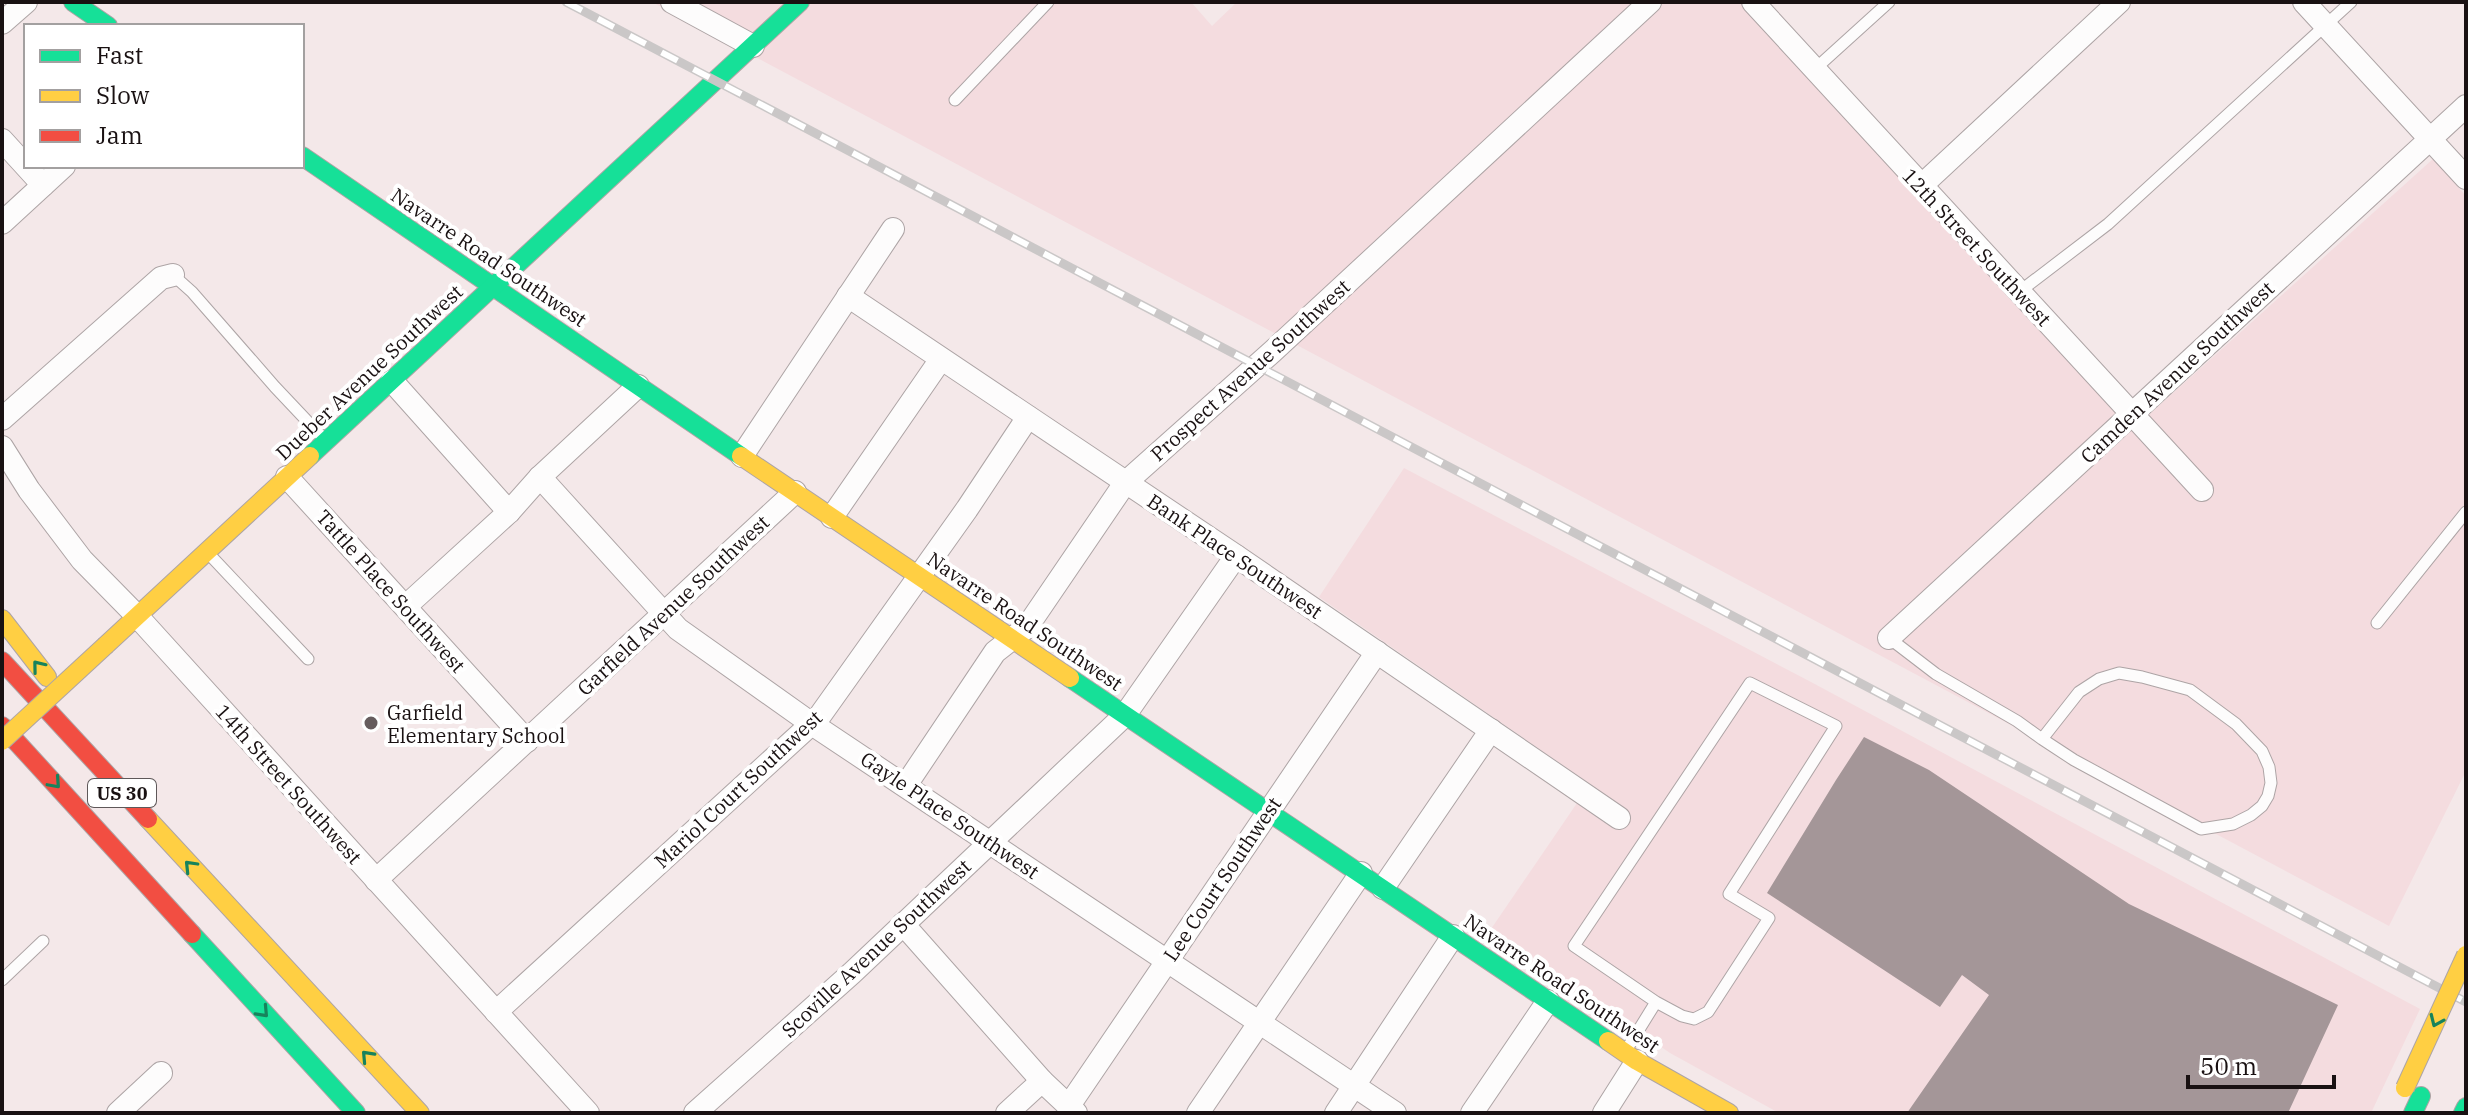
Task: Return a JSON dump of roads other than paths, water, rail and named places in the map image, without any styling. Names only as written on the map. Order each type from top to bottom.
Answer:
[{"type":"main road","points":[[73,2],[105,24]]},
{"type":"main road","name":"Dueber Avenue Southwest","points":[[2,741],[800,2]]},
{"type":"main road","name":"Navarre Road Southwest","points":[[304,157],[1631,1057],[1729,1113]]},
{"type":"main road","points":[[2,619],[39,668],[70,702]]},
{"type":"main road","name":"US 30","points":[[2,661],[420,1113]]},
{"type":"main road","name":"US 30","points":[[2,726],[356,1113]]},
{"type":"main road","points":[[206,854],[244,922]]},
{"type":"main road","points":[[124,886],[210,954]]},
{"type":"main road","points":[[2413,1099],[2466,955]]},
{"type":"main road","points":[[2394,1113],[2413,1099],[2466,994]]},
{"type":"main road","points":[[2463,1113],[2466,1107]]},
{"type":"street","points":[[2,23],[26,2]]},
{"type":"street","points":[[672,2],[753,46]]},
{"type":"street","name":"Prospect Avenue Southwest","points":[[906,785],[995,652],[1027,627],[1125,483],[1272,352],[1650,2]]},
{"type":"street","name":"12th Street Southwest","points":[[1753,2],[2202,490]]},
{"type":"street","points":[[1921,186],[2119,2]]},
{"type":"street","points":[[2304,2],[2466,178]]},
{"type":"street","name":"Camden Avenue Southwest","points":[[1889,638],[2466,106]]},
{"type":"street","points":[[2,140],[24,164]]},
{"type":"street","points":[[28,168],[43,185]]},
{"type":"street","points":[[2,223],[62,168]]},
{"type":"street","points":[[742,456],[893,229]]},
{"type":"street","points":[[2,419],[161,278],[173,275]]},
{"type":"street","name":"Bank Place Southwest","points":[[848,296],[1619,818]]},
{"type":"street","points":[[832,517],[941,359]]},
{"type":"street","points":[[392,381],[509,512]]},
{"type":"street","points":[[406,606],[509,512],[540,477],[638,386]]},
{"type":"street","name":"Mariol Court Southwest","points":[[496,1012],[812,724],[920,577],[1028,417]]},
{"type":"street","name":"14th Street Southwest","points":[[2,447],[29,490],[82,560],[137,616],[588,1113]]},
{"type":"street","name":"Tattle Place Southwest","points":[[287,477],[527,741]]},
{"type":"street","name":"Gayle Place Southwest","points":[[540,477],[678,629],[812,724],[1395,1113]]},
{"type":"street","name":"Garfield Avenue Southwest","points":[[376,880],[795,492]]},
{"type":"street","name":"Scoville Avenue Southwest","points":[[695,1113],[992,842],[1125,715],[1236,556]]},
{"type":"street","name":"Lee Court Southwest","points":[[1072,1110],[1166,961],[1377,652]]},
{"type":"street","points":[[1383,888],[1491,730]]},
{"type":"street","points":[[1198,1113],[1361,873]]},
{"type":"street","points":[[903,924],[1042,1081],[1072,1110]]},
{"type":"street","points":[[1336,1113],[1453,936]]},
{"type":"street","points":[[1472,1113],[1548,1001]]},
{"type":"street","points":[[1604,1113],[1631,1057]]},
{"type":"street","points":[[118,1113],[161,1073]]},
{"type":"street","points":[[1007,1113],[1042,1081]]},
{"type":"lane","points":[[955,100],[1048,2]]},
{"type":"lane","points":[[1815,69],[1889,2]]},
{"type":"lane","points":[[2019,292],[2108,224],[2351,2]]},
{"type":"lane","points":[[173,275],[192,292],[326,441]]},
{"type":"lane","points":[[2377,623],[2466,512]]},
{"type":"lane","points":[[207,553],[308,659]]},
{"type":"lane","points":[[1889,638],[1936,674],[2074,760],[2205,830],[2233,824],[2251,815],[2262,806],[2271,783],[2269,767],[2262,751],[2236,724],[2190,690],[2142,677],[2119,673],[2099,679],[2079,692],[2042,739]]},
{"type":"lane","points":[[1750,683],[1836,726],[1729,894],[1769,918],[1716,1000],[1708,1012],[1694,1019],[1656,1002],[1574,946],[1750,683]]},
{"type":"lane","points":[[2,980],[43,941]]},
{"type":"lane","points":[[1631,1057],[1656,1002]]},
{"type":"railway","points":[[566,2],[2466,1002]]},
{"type":"place","name":"Garfield Elementary School","points":[[371,723]]}]
